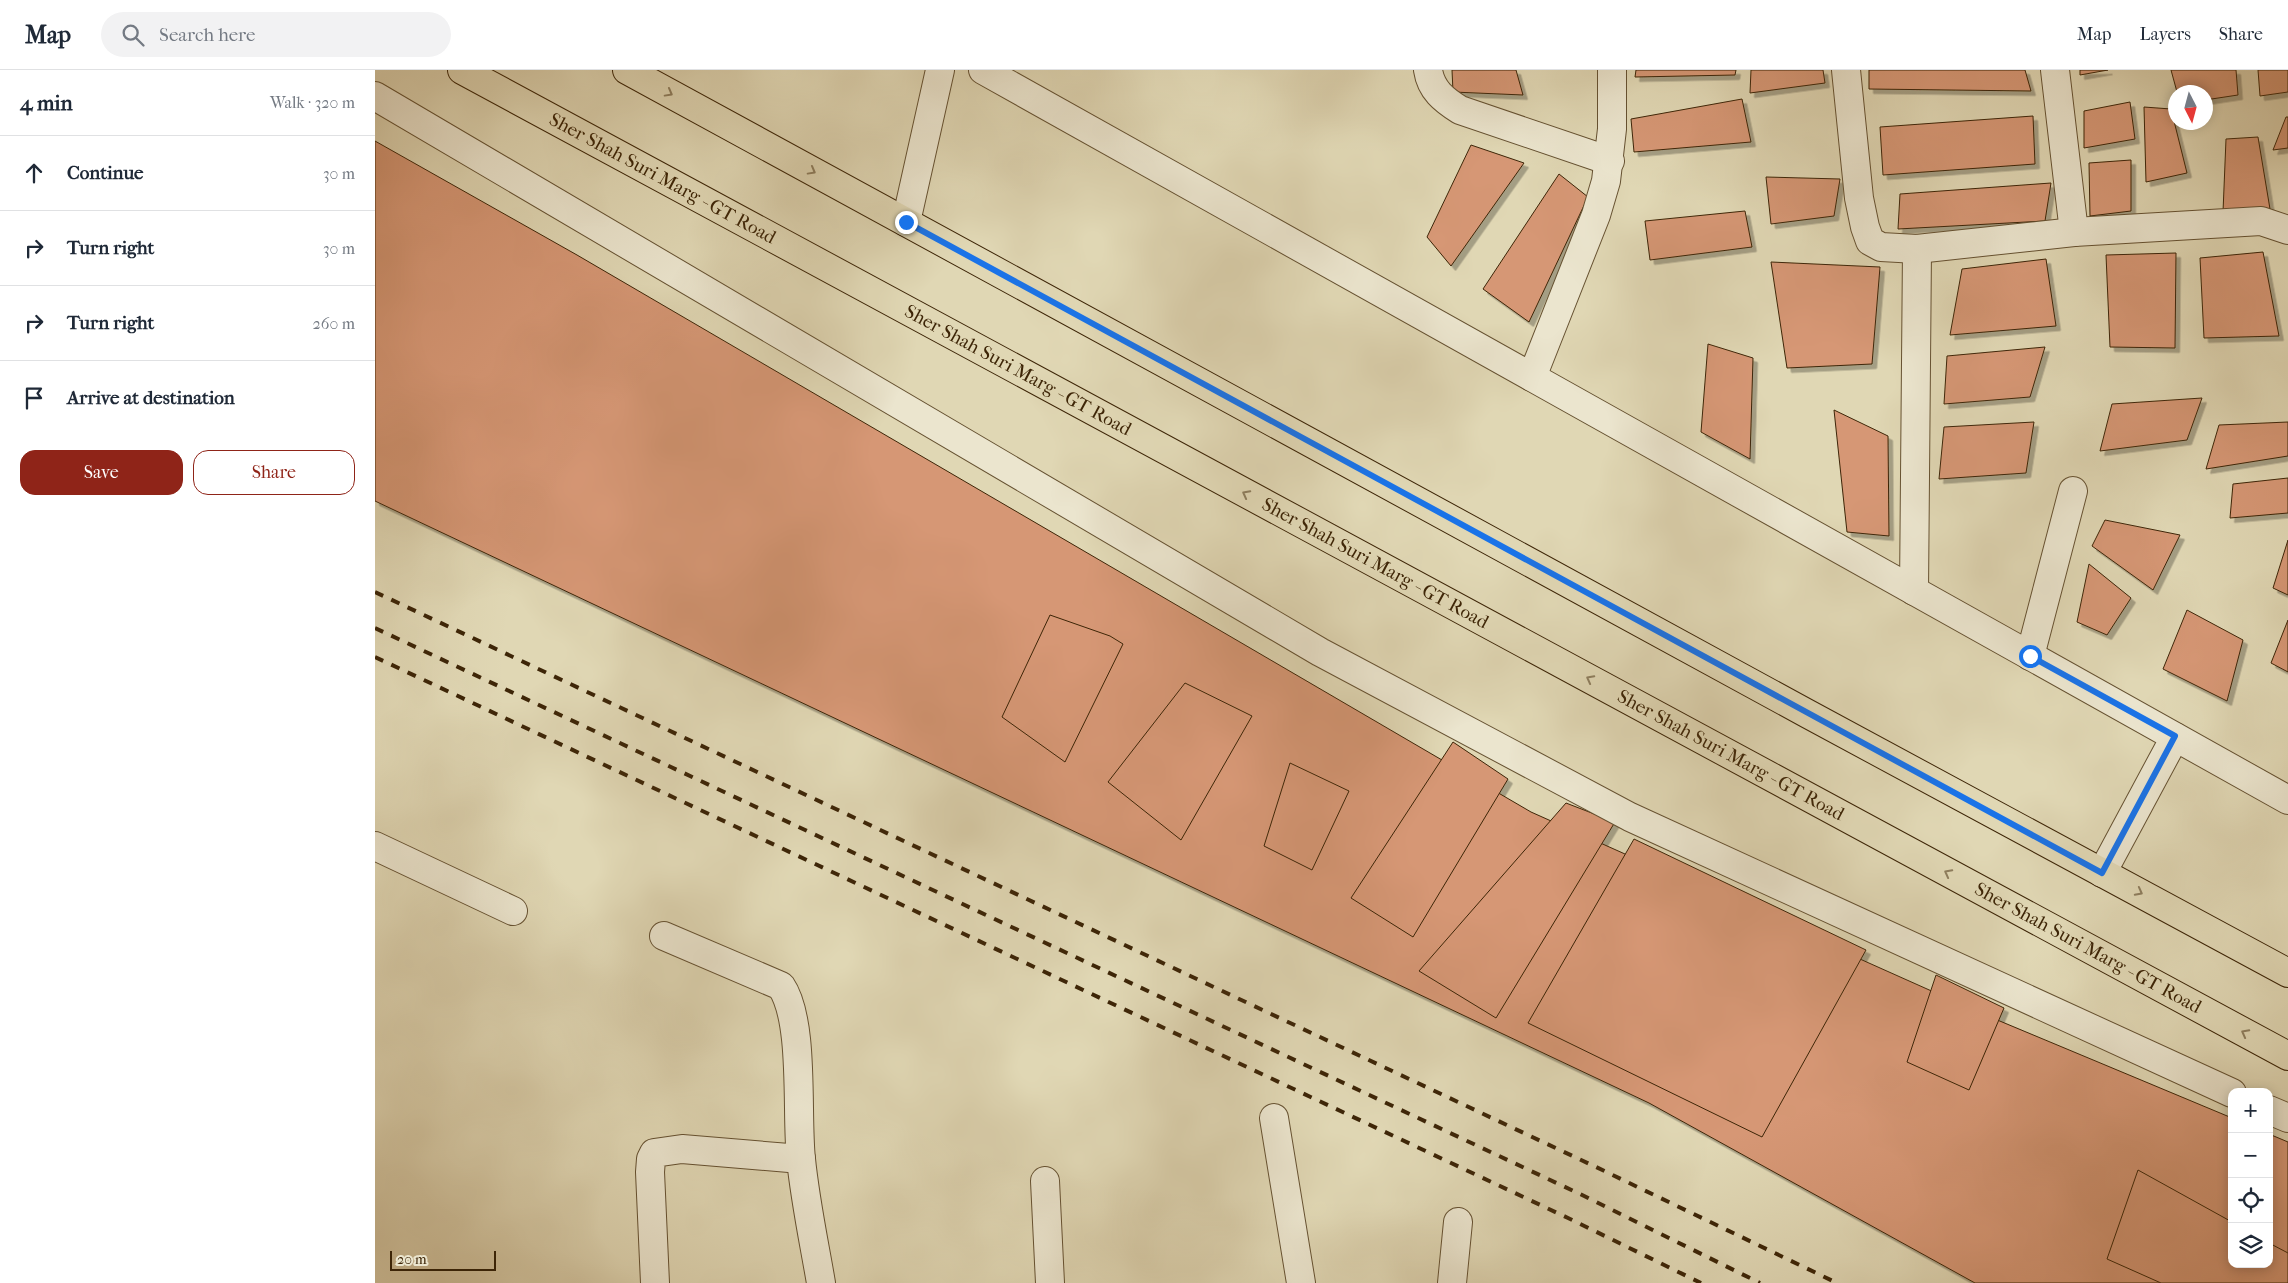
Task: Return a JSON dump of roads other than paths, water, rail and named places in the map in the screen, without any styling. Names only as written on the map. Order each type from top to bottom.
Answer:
[{"type":"main road","name":"Sher Shah Suri Marg - GT Road","points":[[462,70],[2288,1056]]},
{"type":"main road","points":[[627,70],[2288,973]]},
{"type":"street","points":[[906,222],[940,70]]},
{"type":"street","points":[[983,70],[2288,800]]},
{"type":"street","points":[[1427,70],[1429,80],[1441,98],[1460,110],[1610,161]]},
{"type":"street","points":[[1532,377],[1596,215],[1610,161],[1612,70]]},
{"type":"street","points":[[1846,70],[1859,198],[1870,241],[1881,247],[1917,249],[2074,232],[2261,221],[2288,230]]},
{"type":"street","points":[[2055,70],[2074,232]]},
{"type":"street","points":[[375,96],[1329,656],[1630,817],[2228,1091]]},
{"type":"street","points":[[1914,590],[1917,249]]},
{"type":"street","points":[[2030,656],[2073,491]]},
{"type":"street","points":[[2102,873],[2175,736]]},
{"type":"street","points":[[375,846],[513,911]]},
{"type":"street","points":[[664,936],[781,986],[788,997],[797,1060],[801,1159],[821,1283]]},
{"type":"street","points":[[2273,1112],[2288,1118]]},
{"type":"street","points":[[1274,1118],[1301,1283]]},
{"type":"street","points":[[655,1283],[650,1172],[651,1159],[654,1153],[681,1150],[801,1159]]},
{"type":"street","points":[[1045,1182],[1050,1283]]},
{"type":"street","points":[[1452,1283],[1458,1222]]},
{"type":"railway","points":[[375,592],[1596,1167],[1837,1283]]},
{"type":"railway","points":[[375,628],[1580,1194],[1760,1283]]},
{"type":"railway","points":[[375,657],[1568,1218],[1701,1283]]}]
